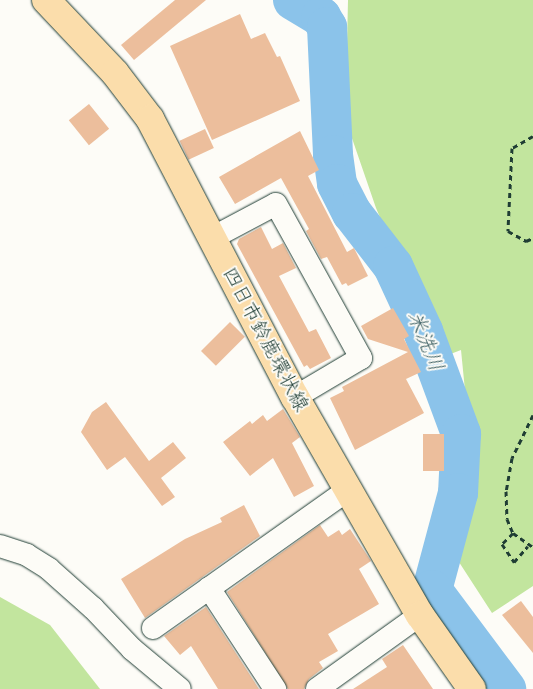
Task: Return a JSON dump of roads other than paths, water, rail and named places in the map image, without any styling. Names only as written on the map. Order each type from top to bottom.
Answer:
[{"type":"main road","name":"四日市鈴鹿環状線","points":[[46,0],[115,72],[150,119],[295,397],[420,615],[472,689]]},
{"type":"street","points":[[212,238],[276,204],[361,358],[295,397]]},
{"type":"street","points":[[153,628],[349,489]]},
{"type":"street","points":[[0,546],[27,556],[49,569],[93,608],[132,650],[180,689]]},
{"type":"street","points":[[209,588],[275,689]]},
{"type":"street","points":[[317,689],[420,615]]},
{"type":"waterway","name":"米洗川","points":[[293,0],[321,17],[327,27],[333,155],[337,184],[352,213],[393,266],[423,331],[461,434],[458,493],[432,590],[506,689]]}]
